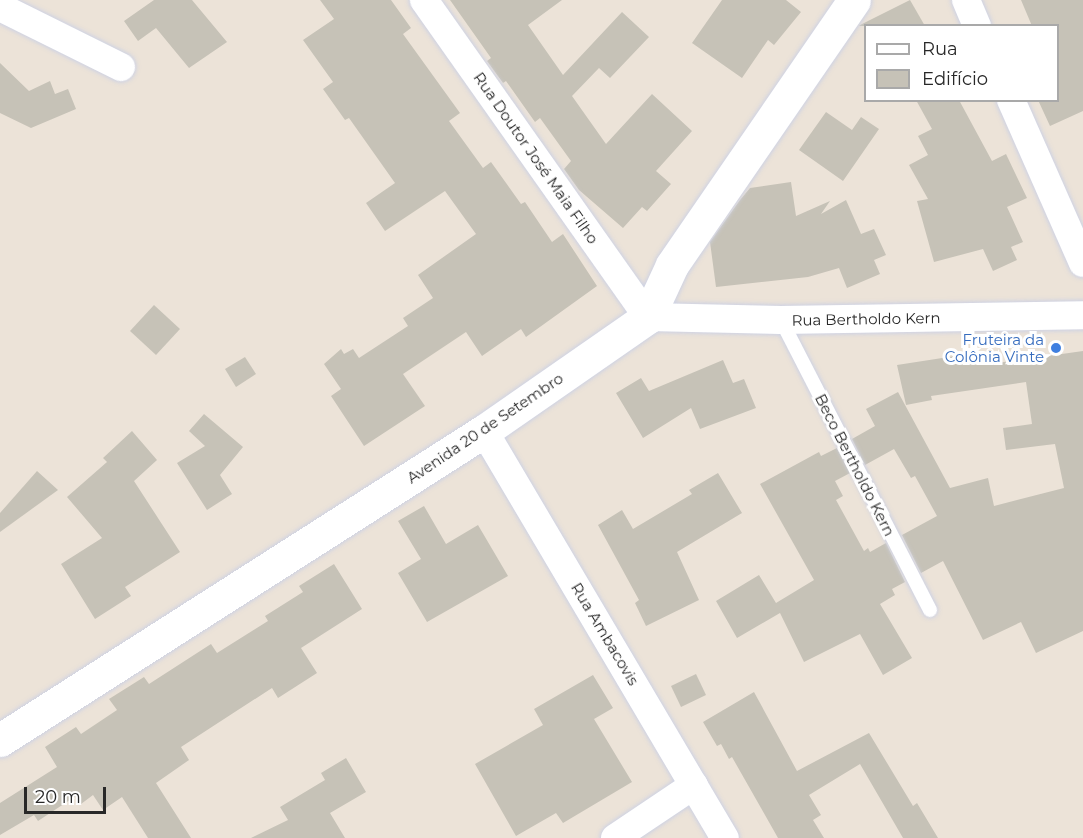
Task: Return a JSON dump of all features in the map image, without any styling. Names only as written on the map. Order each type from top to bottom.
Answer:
[{"type":"street","name":"Rua Doutor José Maia Filho","points":[[424,0],[648,317]]},
{"type":"street","points":[[966,0],[976,24]]},
{"type":"street","points":[[648,317],[672,265],[848,3]]},
{"type":"street","points":[[0,7],[121,67]]},
{"type":"street","points":[[1012,102],[1083,263]]},
{"type":"street","name":"Rua Bertholdo Kern","points":[[648,317],[781,320],[1083,315]]},
{"type":"street","name":"Avenida 20 de Setembro","points":[[0,740],[484,431],[648,317]]},
{"type":"street","name":"Rua Ambacovis","points":[[484,431],[726,838]]},
{"type":"street","points":[[615,838],[694,785]]},
{"type":"lane","name":"Beco Bertholdo Kern","points":[[781,320],[930,610]]},
{"type":"building","points":[[154,0],[192,0],[227,42],[189,68],[156,28],[138,41],[124,21]]},
{"type":"building","points":[[320,0],[391,0],[411,28],[403,34],[460,113],[449,121],[483,168],[491,162],[521,204],[525,202],[552,242],[563,234],[597,286],[526,337],[521,329],[482,356],[466,332],[403,374],[425,406],[364,446],[331,396],[341,389],[324,364],[341,349],[344,354],[353,349],[359,358],[408,326],[403,318],[433,298],[418,275],[476,234],[445,191],[385,231],[366,203],[395,183],[349,118],[345,120],[323,89],[333,82],[303,40],[334,19]]},
{"type":"building","points":[[450,0],[562,0],[528,25],[563,75],[622,12],[649,37],[610,78],[599,68],[572,96],[606,144],[652,94],[692,131],[656,171],[671,184],[647,211],[642,207],[623,228],[579,190],[564,169],[571,161],[540,118],[535,122],[506,81],[503,83],[487,61],[491,58]]},
{"type":"building","points":[[722,0],[786,0],[801,12],[774,45],[768,40],[742,78],[692,43]]},
{"type":"building","points":[[910,0],[924,24],[864,24],[864,26],[859,26]]},
{"type":"building","points":[[1021,0],[1083,0],[1083,111],[1050,126],[1039,102],[1059,102],[1059,24],[1031,24]]},
{"type":"building","points":[[0,63],[29,91],[50,81],[55,94],[68,89],[76,109],[31,128],[0,113]]},
{"type":"building","points":[[917,102],[960,102],[992,161],[1006,154],[1027,198],[1007,207],[1023,242],[1011,247],[1017,260],[993,271],[983,249],[934,262],[917,201],[928,199],[909,165],[928,155],[918,136],[932,129]]},
{"type":"building","points":[[826,112],[852,130],[861,117],[879,129],[843,181],[799,150]]},
{"type":"building","points":[[791,182],[796,216],[830,201],[821,214],[846,200],[861,234],[874,229],[886,255],[874,260],[880,274],[847,288],[839,268],[808,277],[716,287],[710,242],[740,200],[750,188]]},
{"type":"building","points":[[154,305],[180,329],[156,355],[130,331]]},
{"type":"building","points":[[1083,351],[1083,631],[1036,653],[1021,622],[983,640],[943,561],[921,573],[902,535],[937,516],[915,476],[911,478],[894,449],[865,465],[852,439],[875,426],[866,409],[898,392],[950,488],[988,478],[994,506],[1064,488],[1055,444],[1006,450],[1003,428],[1032,424],[1026,382],[931,396],[932,400],[906,405],[897,365],[981,352],[983,365]]},
{"type":"building","points":[[245,357],[256,374],[236,387],[225,369]]},
{"type":"building","points":[[723,360],[733,383],[744,379],[756,408],[700,429],[691,408],[643,438],[616,393],[641,378],[649,391]]},
{"type":"building","points":[[204,414],[243,447],[220,475],[232,494],[207,510],[177,463],[205,446],[189,431]]},
{"type":"building","points":[[132,431],[157,460],[134,481],[180,552],[125,587],[131,596],[95,619],[61,564],[102,538],[67,497],[107,462],[103,458]]},
{"type":"building","points":[[837,448],[850,473],[835,481],[843,496],[836,500],[864,551],[868,548],[870,552],[886,543],[905,582],[892,589],[895,595],[880,604],[912,658],[883,675],[860,634],[804,662],[780,613],[737,638],[716,601],[759,575],[776,603],[814,580],[760,484],[819,452],[821,456]]},
{"type":"building","points":[[37,471],[58,490],[0,532],[0,513]]},
{"type":"building","points":[[718,473],[742,513],[677,552],[699,600],[646,626],[635,603],[639,600],[598,525],[622,510],[633,529],[692,494],[689,490]]},
{"type":"building","points":[[424,506],[446,544],[478,525],[508,576],[427,622],[398,573],[421,559],[398,521]]},
{"type":"building","points":[[334,564],[362,609],[301,648],[317,673],[278,698],[272,688],[181,747],[189,760],[156,783],[191,838],[148,838],[122,797],[103,810],[93,795],[81,804],[76,796],[38,821],[34,815],[0,835],[0,803],[57,767],[45,747],[76,727],[81,734],[117,710],[109,699],[144,677],[149,684],[211,644],[217,653],[268,621],[265,616],[303,592],[299,586]]},
{"type":"building","points":[[696,674],[706,695],[681,707],[671,686]]},
{"type":"building","points":[[593,675],[613,708],[594,719],[632,782],[563,823],[556,813],[516,836],[475,764],[543,725],[534,709]]},
{"type":"building","points":[[754,692],[797,771],[869,733],[913,806],[917,803],[938,838],[903,838],[860,764],[809,795],[821,815],[813,820],[824,838],[778,838],[732,757],[729,759],[721,744],[717,746],[703,722]]},
{"type":"building","points":[[346,758],[366,792],[330,813],[345,838],[251,838],[288,820],[280,807],[325,780],[321,773]]},
{"type":"place","name":"Fruteira da Colônia Vinte","points":[[1056,348]]}]
